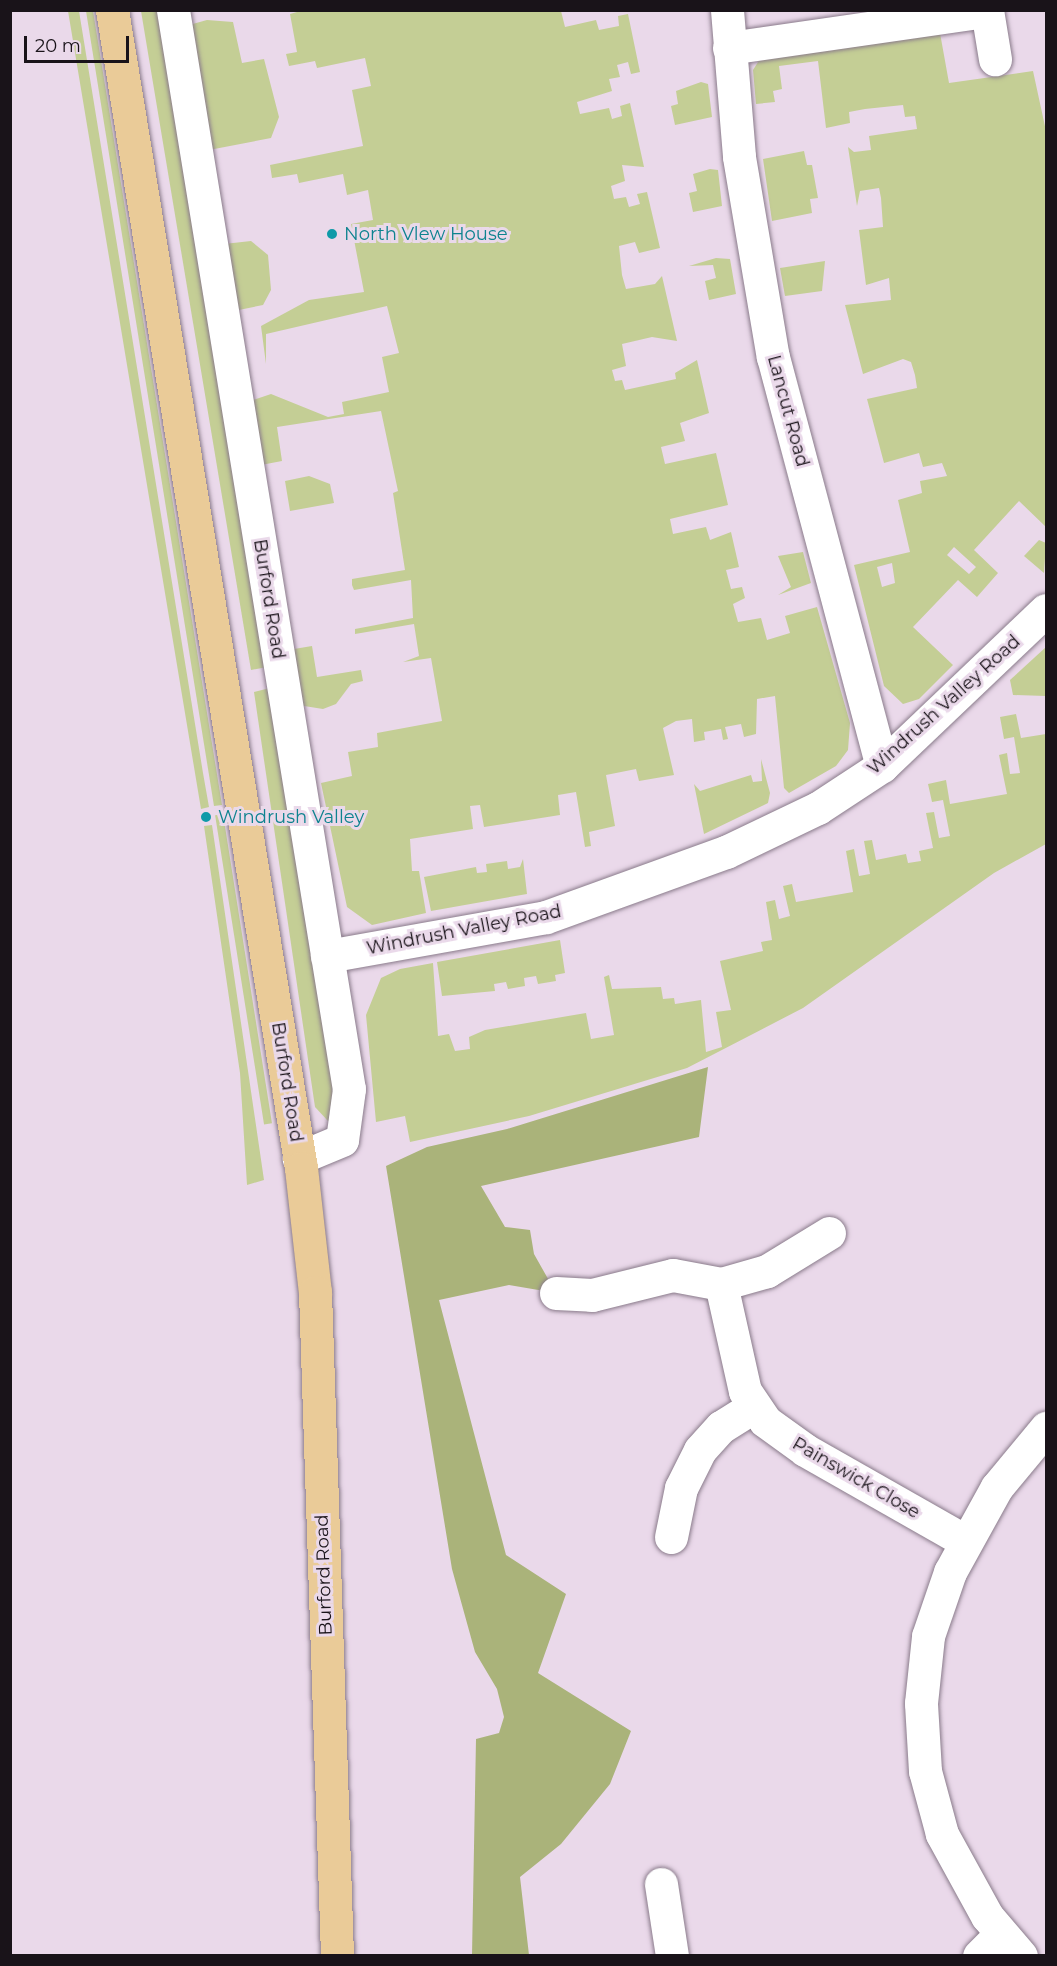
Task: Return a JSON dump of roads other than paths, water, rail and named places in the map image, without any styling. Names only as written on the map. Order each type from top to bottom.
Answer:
[{"type":"main road","name":"Burford Road","points":[[112,10],[299,1158],[315,1292],[337,1956]]},
{"type":"street","name":"Burford Road","points":[[173,10],[327,956],[349,1110],[342,1140],[299,1158]]},
{"type":"street","name":"Lancut Road","points":[[727,10],[739,157],[773,357],[882,766]]},
{"type":"street","points":[[729,48],[987,11],[995,59]]},
{"type":"street","name":"Windrush Valley Road","points":[[327,956],[546,917],[628,892],[818,808],[882,766],[1047,610]]},
{"type":"street","points":[[556,1293],[592,1294],[673,1275],[721,1284],[767,1271],[829,1233]]},
{"type":"street","name":"Painswick Close","points":[[721,1284],[738,1372],[754,1406],[805,1450],[964,1541]]},
{"type":"street","points":[[671,1537],[681,1488],[700,1450],[721,1427],[754,1406]]},
{"type":"street","points":[[1000,1949],[954,1861],[925,1771],[921,1703],[928,1636],[964,1541],[1004,1477],[1047,1428]]},
{"type":"street","points":[[661,1884],[672,1956]]},
{"type":"place","name":"North Vlew House","points":[[332,234]]},
{"type":"place","name":"Windrush Valley","points":[[206,817]]}]
